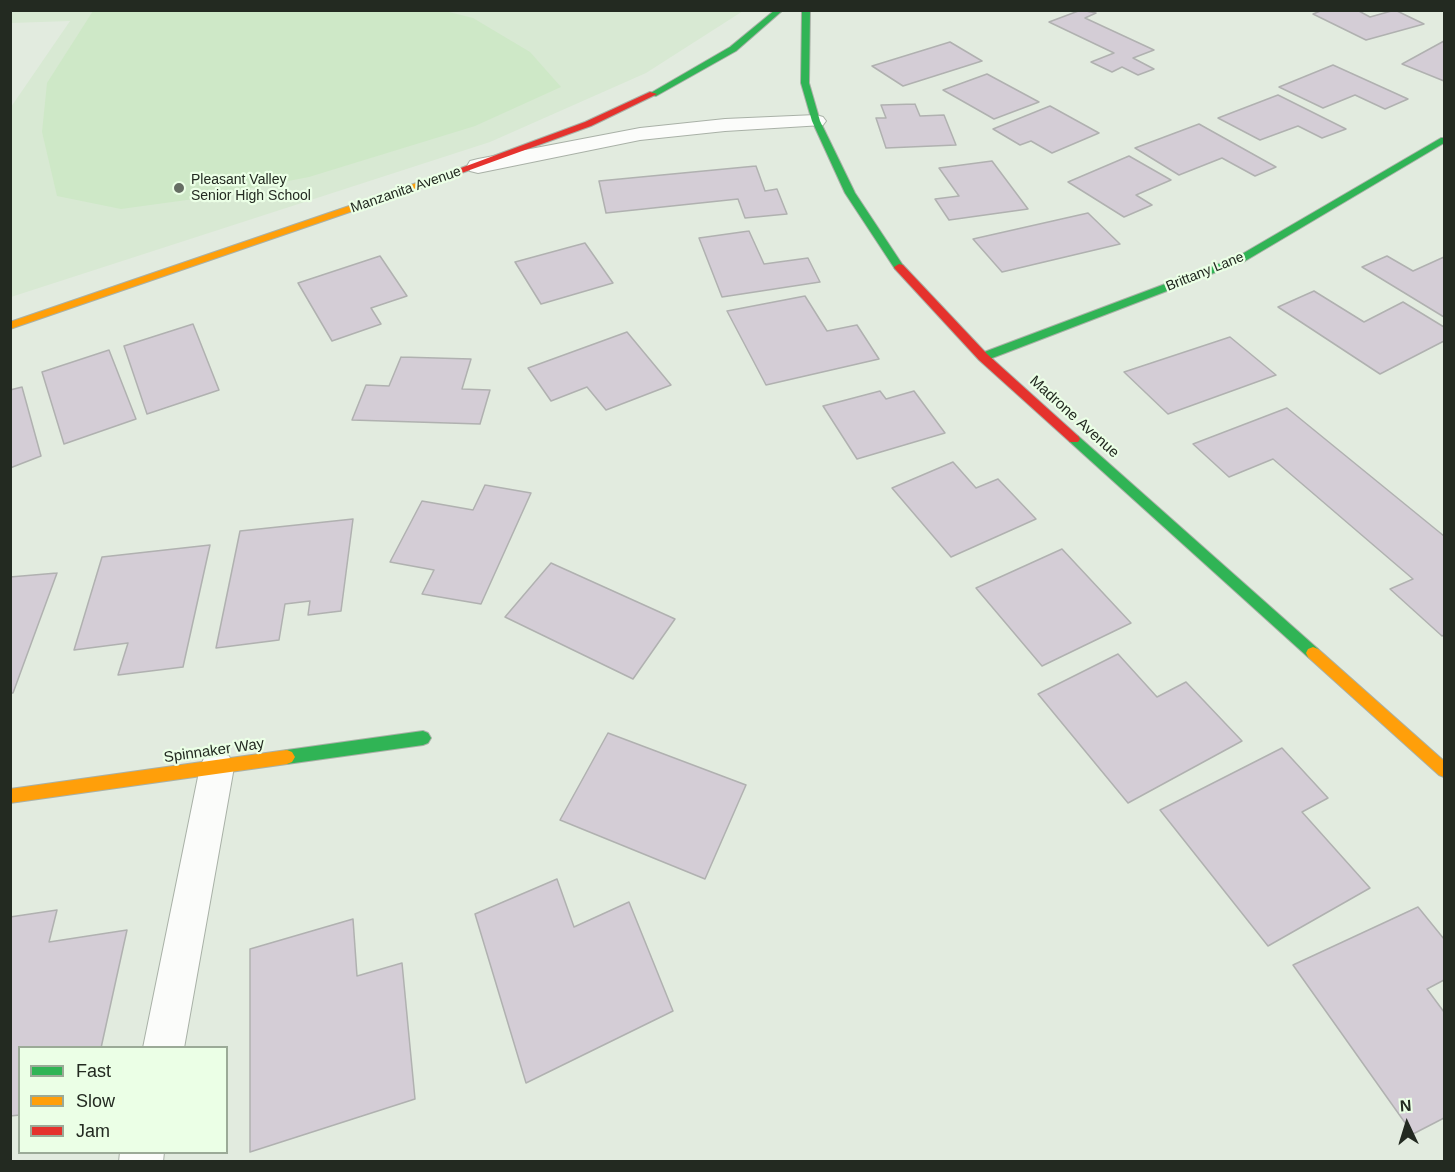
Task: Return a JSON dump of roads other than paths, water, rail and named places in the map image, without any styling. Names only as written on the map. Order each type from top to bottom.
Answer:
[{"type":"street","name":"Manzanita Avenue","points":[[10,326],[473,167],[588,124],[663,89],[733,49],[780,10]]},
{"type":"street","name":"Madrone Avenue","points":[[806,10],[805,83],[816,121],[850,193],[897,266],[983,357],[1444,770]]},
{"type":"street","points":[[473,167],[640,134],[725,125],[816,121]]},
{"type":"street","name":"Brittany Lane","points":[[983,357],[1241,259],[1444,140]]},
{"type":"street","name":"Spinnaker Way","points":[[10,796],[423,738]]},
{"type":"lane","points":[[163,1046],[217,767]]},
{"type":"place","name":"Pleasant Valley Senior High School","points":[[179,188]]}]
